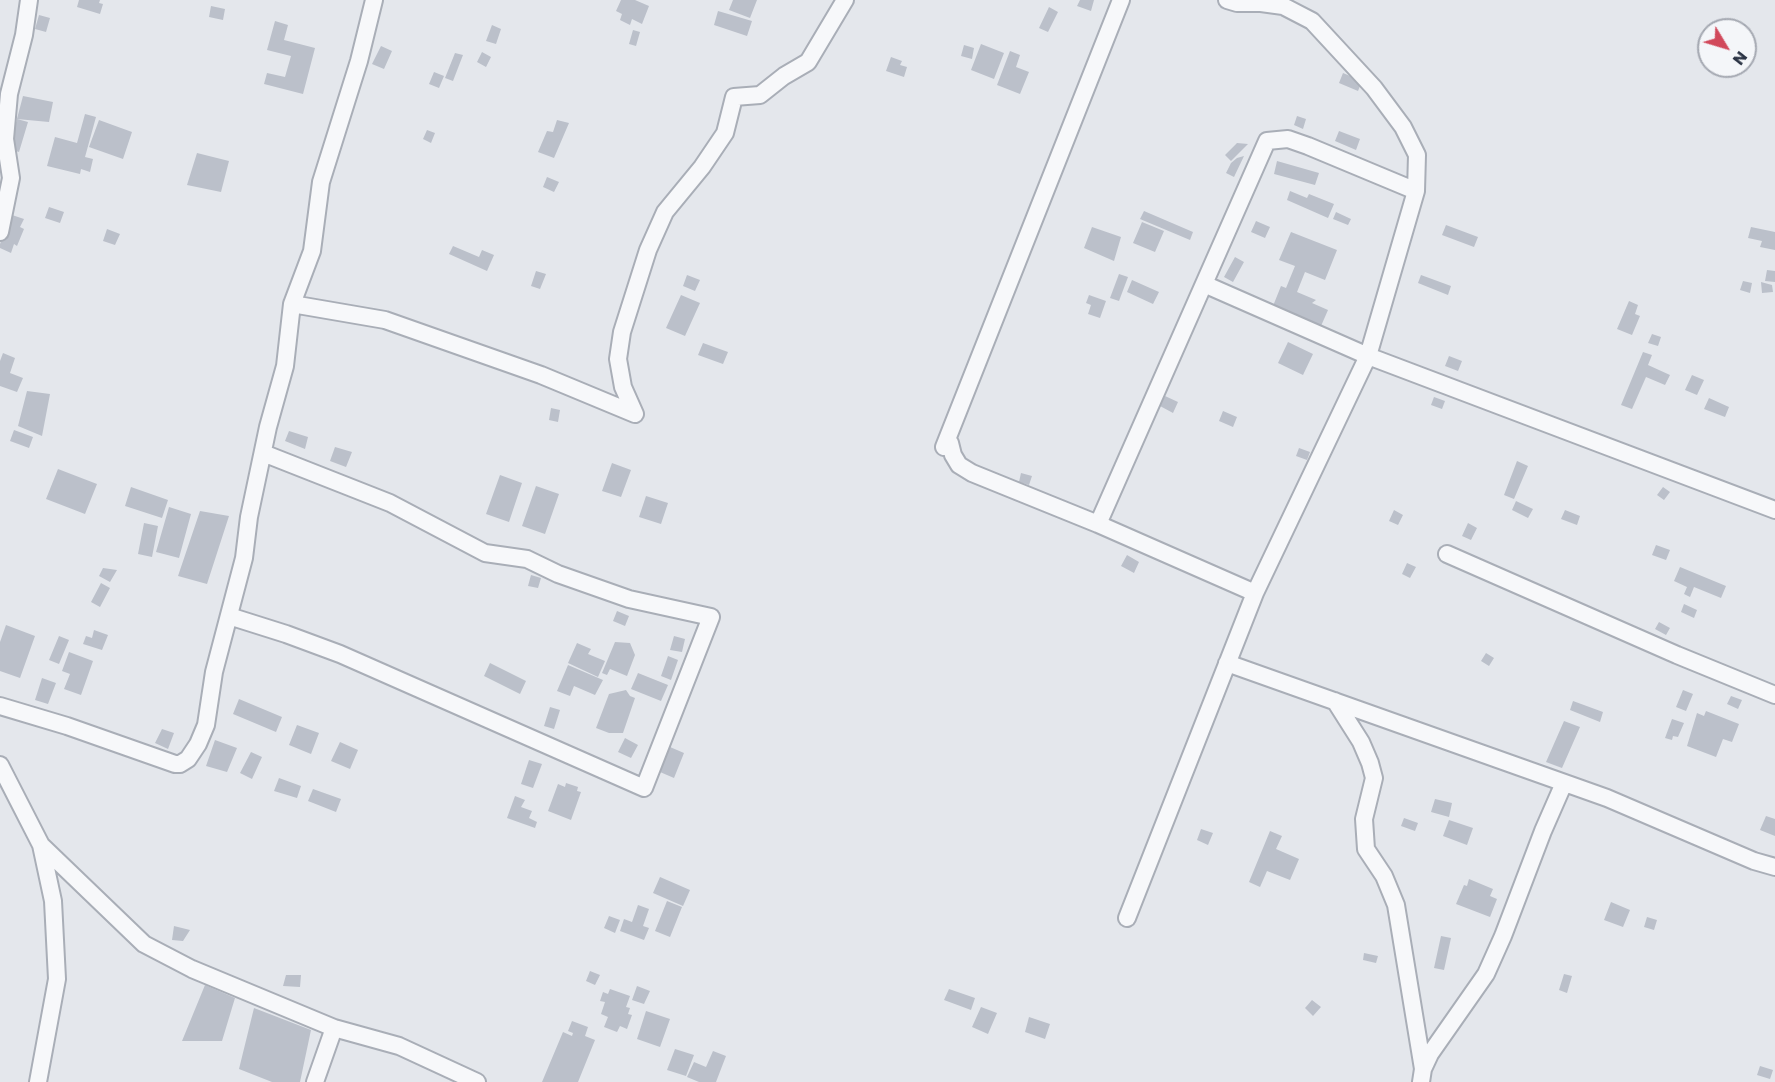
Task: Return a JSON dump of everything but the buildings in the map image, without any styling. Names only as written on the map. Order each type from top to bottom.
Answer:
[{"type":"street","points":[[0,232],[11,178],[5,140],[9,94],[24,35],[29,0]]},
{"type":"street","points":[[0,706],[68,726],[168,762],[180,764],[193,752],[206,725],[214,672],[244,558],[249,517],[285,366],[292,304],[312,252],[321,182],[359,61],[374,0]]},
{"type":"street","points":[[292,304],[385,320],[541,375],[635,414],[622,387],[618,359],[622,332],[648,250],[665,212],[702,167],[725,133],[734,97],[760,95],[784,76],[808,62],[844,0]]},
{"type":"street","points":[[1121,0],[944,447],[950,443],[959,465],[972,473],[1098,524],[1255,594]]},
{"type":"street","points":[[1127,918],[1255,594],[1368,356],[1416,191],[1417,155],[1403,128],[1374,88],[1312,21],[1283,6],[1237,3],[1227,0]]},
{"type":"street","points":[[1098,524],[1267,141],[1288,139],[1416,191]]},
{"type":"street","points":[[1204,284],[1368,356],[1773,503]]},
{"type":"street","points":[[229,616],[340,654],[644,788],[711,617],[629,599],[558,574],[527,559],[485,553],[390,503],[263,453]]},
{"type":"street","points":[[1447,554],[1677,655],[1775,695]]},
{"type":"street","points":[[1227,663],[1608,798],[1754,861],[1775,867]]},
{"type":"street","points":[[1335,702],[1361,742],[1374,778],[1364,819],[1366,849],[1384,876],[1396,905],[1422,1076]]},
{"type":"street","points":[[0,765],[41,845],[53,901],[57,979],[38,1082]]},
{"type":"street","points":[[1422,1076],[1430,1054],[1486,974],[1564,783]]},
{"type":"street","points":[[41,845],[144,944],[192,969],[333,1028],[399,1046],[477,1082]]},
{"type":"street","points":[[315,1082],[333,1028]]}]
